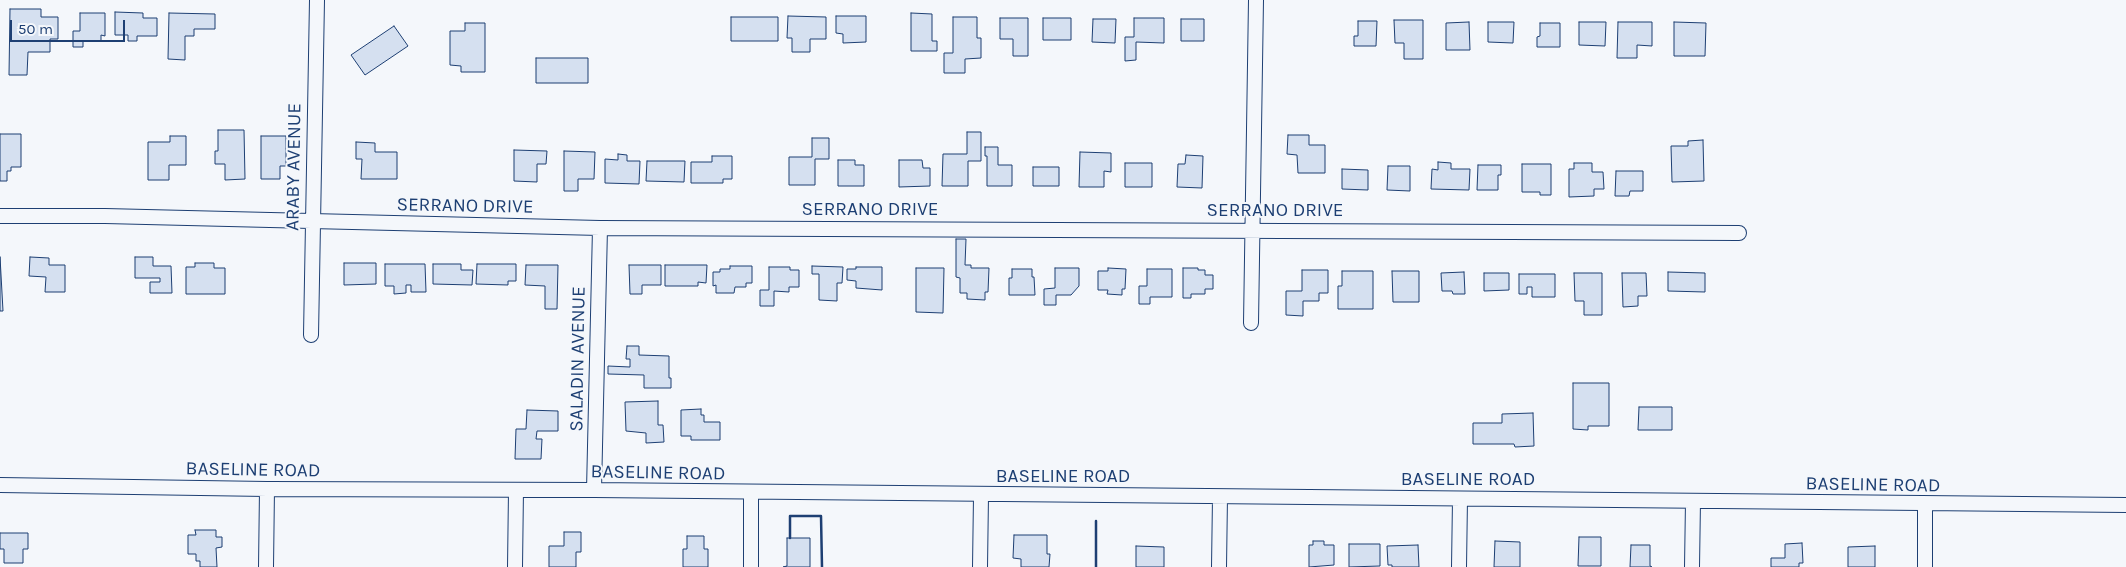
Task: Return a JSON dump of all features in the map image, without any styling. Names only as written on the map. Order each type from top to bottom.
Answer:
[{"type":"street","name":"ARABY AVENUE","points":[[311,336],[317,0]]},
{"type":"street","points":[[1252,323],[1256,0]]},
{"type":"street","name":"SERRANO DRIVE","points":[[0,216],[600,228],[1740,233]]},
{"type":"street","name":"SALADIN AVENUE","points":[[594,490],[600,228]]},
{"type":"street","name":"BASELINE ROAD","points":[[0,485],[2126,506]]},
{"type":"street","points":[[266,567],[267,489]]},
{"type":"street","points":[[515,567],[516,490]]},
{"type":"street","points":[[750,567],[751,493]]},
{"type":"street","points":[[980,567],[981,496]]},
{"type":"street","points":[[1219,567],[1220,497]]},
{"type":"street","points":[[1459,567],[1460,498]]},
{"type":"street","points":[[1692,567],[1693,501]]},
{"type":"street","points":[[1925,504],[1925,567]]},
{"type":"building","points":[[10,9],[41,9],[41,17],[58,17],[58,39],[50,39],[50,52],[28,52],[27,75],[9,75]]},
{"type":"building","points":[[115,12],[143,13],[143,18],[157,18],[157,36],[137,36],[137,41],[128,41],[128,35],[115,35]]},
{"type":"building","points":[[80,13],[105,13],[105,36],[101,35],[101,41],[83,41],[83,47],[73,47],[73,31],[80,31]]},
{"type":"building","points":[[169,13],[215,14],[215,29],[194,29],[194,36],[185,36],[185,60],[168,59]]},
{"type":"building","points":[[911,13],[932,14],[932,41],[937,41],[937,51],[911,51]]},
{"type":"building","points":[[788,16],[826,17],[826,39],[810,39],[810,52],[792,52],[792,38],[787,38]]},
{"type":"building","points":[[836,16],[866,16],[866,42],[843,43],[843,34],[836,33]]},
{"type":"building","points":[[731,17],[778,17],[778,41],[731,41]]},
{"type":"building","points":[[953,17],[977,17],[977,38],[981,38],[981,58],[965,59],[965,73],[944,73],[944,53],[953,53]]},
{"type":"building","points":[[1000,18],[1028,18],[1028,56],[1013,56],[1013,39],[1000,39]]},
{"type":"building","points":[[1043,18],[1071,18],[1071,40],[1043,40]]},
{"type":"building","points":[[1134,18],[1164,18],[1164,43],[1136,42],[1136,60],[1125,61],[1125,37],[1134,37]]},
{"type":"building","points":[[1093,19],[1116,19],[1115,43],[1092,42]]},
{"type":"building","points":[[1181,19],[1204,19],[1204,41],[1181,41]]},
{"type":"building","points":[[1394,20],[1423,20],[1423,59],[1404,59],[1404,43],[1395,43]]},
{"type":"building","points":[[1358,21],[1377,21],[1376,46],[1354,46],[1354,36],[1358,36]]},
{"type":"building","points":[[1469,22],[1470,50],[1446,50],[1446,23]]},
{"type":"building","points":[[1488,22],[1514,22],[1513,43],[1488,42]]},
{"type":"building","points":[[1579,22],[1606,22],[1605,46],[1579,45]]},
{"type":"building","points":[[1618,22],[1652,22],[1652,46],[1637,45],[1637,58],[1617,58]]},
{"type":"building","points":[[1674,22],[1706,23],[1705,56],[1674,56]]},
{"type":"building","points":[[465,23],[485,23],[485,72],[461,72],[461,66],[450,65],[450,31],[465,31]]},
{"type":"building","points":[[1540,23],[1560,23],[1560,47],[1537,47],[1537,37],[1540,36]]},
{"type":"building","points":[[394,26],[408,46],[365,75],[351,55]]},
{"type":"building","points":[[536,58],[588,58],[588,83],[536,83]]},
{"type":"building","points":[[218,130],[244,130],[245,179],[225,180],[225,164],[215,164],[215,151],[218,151]]},
{"type":"building","points":[[967,132],[981,132],[981,161],[968,161],[968,186],[942,186],[943,154],[967,154]]},
{"type":"building","points":[[0,134],[21,134],[21,167],[11,167],[11,171],[7,171],[7,181],[0,181]]},
{"type":"building","points":[[1288,135],[1309,135],[1309,145],[1325,145],[1325,173],[1298,173],[1297,155],[1287,154]]},
{"type":"building","points":[[170,136],[186,136],[186,165],[169,165],[169,180],[148,180],[148,142],[170,142]]},
{"type":"building","points":[[261,136],[286,136],[286,166],[280,166],[280,179],[261,179]]},
{"type":"building","points":[[812,138],[829,138],[829,159],[815,159],[815,185],[789,185],[789,157],[812,157]]},
{"type":"building","points":[[1703,140],[1704,181],[1672,182],[1671,146],[1688,146],[1688,141]]},
{"type":"building","points":[[356,142],[375,143],[375,152],[397,152],[397,179],[361,179],[362,159],[356,159]]},
{"type":"building","points":[[985,147],[998,147],[998,165],[1012,165],[1012,186],[987,186],[987,156],[985,156]]},
{"type":"building","points":[[514,150],[547,151],[546,164],[537,164],[537,182],[514,181]]},
{"type":"building","points":[[564,151],[595,152],[594,179],[578,179],[578,191],[564,191]]},
{"type":"building","points":[[1080,152],[1111,153],[1111,172],[1104,171],[1104,187],[1079,187]]},
{"type":"building","points":[[618,154],[627,155],[627,161],[640,161],[639,184],[605,183],[605,159],[618,160]]},
{"type":"building","points":[[1186,155],[1203,156],[1202,188],[1177,187],[1178,164],[1185,164]]},
{"type":"building","points":[[712,156],[732,156],[732,179],[723,179],[723,183],[691,183],[691,162],[712,162]]},
{"type":"building","points":[[838,160],[855,160],[855,165],[864,165],[864,186],[838,186]]},
{"type":"building","points":[[899,160],[922,160],[923,168],[930,168],[930,186],[899,187]]},
{"type":"building","points":[[647,161],[685,161],[684,182],[646,181]]},
{"type":"building","points":[[1438,162],[1451,163],[1451,169],[1470,169],[1469,190],[1431,189],[1432,169],[1438,170]]},
{"type":"building","points":[[1125,163],[1152,163],[1152,187],[1125,187]]},
{"type":"building","points":[[1574,163],[1592,163],[1592,172],[1603,172],[1604,189],[1594,189],[1594,196],[1569,197],[1569,169],[1574,169]]},
{"type":"building","points":[[1522,164],[1551,164],[1551,195],[1540,195],[1540,192],[1522,192]]},
{"type":"building","points":[[1478,165],[1501,165],[1501,175],[1498,175],[1498,190],[1477,190]]},
{"type":"building","points":[[1388,166],[1410,166],[1410,191],[1387,190]]},
{"type":"building","points":[[1033,167],[1059,167],[1059,186],[1033,186]]},
{"type":"building","points":[[1342,169],[1368,170],[1368,190],[1342,189]]},
{"type":"building","points":[[1616,171],[1643,171],[1643,191],[1630,191],[1629,196],[1615,196]]},
{"type":"building","points":[[956,239],[966,239],[965,265],[971,265],[971,268],[989,268],[988,292],[985,292],[985,300],[967,299],[967,293],[960,293],[960,278],[956,277]]},
{"type":"building","points":[[0,257],[3,311],[0,311]]},
{"type":"building","points":[[30,257],[49,258],[49,265],[65,265],[65,292],[45,292],[46,277],[29,276]]},
{"type":"building","points":[[135,257],[153,257],[153,266],[171,266],[172,293],[150,293],[150,282],[160,282],[160,278],[135,278]]},
{"type":"building","points":[[195,263],[214,263],[214,268],[225,268],[225,294],[186,294],[186,267],[195,267]]},
{"type":"building","points":[[344,263],[376,263],[376,284],[344,285]]},
{"type":"building","points":[[385,264],[425,264],[426,292],[411,292],[411,285],[406,285],[406,293],[394,294],[394,286],[385,286]]},
{"type":"building","points":[[433,264],[461,264],[461,270],[473,270],[472,285],[433,284]]},
{"type":"building","points":[[477,264],[516,264],[516,281],[508,281],[508,285],[476,284]]},
{"type":"building","points":[[526,265],[558,265],[557,309],[545,309],[545,286],[525,285]]},
{"type":"building","points":[[629,265],[661,265],[661,285],[642,285],[642,294],[630,294]]},
{"type":"building","points":[[665,265],[707,265],[706,283],[698,282],[698,286],[665,286]]},
{"type":"building","points":[[730,266],[752,266],[752,283],[746,283],[746,287],[735,287],[734,293],[716,293],[716,285],[713,286],[713,272],[720,272],[720,269],[730,269]]},
{"type":"building","points":[[812,266],[843,267],[842,283],[837,283],[837,301],[819,300],[819,274],[812,274]]},
{"type":"building","points":[[769,267],[790,267],[790,270],[799,270],[799,287],[789,287],[789,292],[774,291],[774,306],[760,306],[760,290],[769,290]]},
{"type":"building","points":[[856,267],[882,267],[882,290],[856,288],[856,281],[847,280],[847,269],[856,269]]},
{"type":"building","points":[[916,268],[944,268],[943,313],[916,312]]},
{"type":"building","points":[[1055,268],[1079,268],[1079,286],[1071,295],[1056,295],[1056,305],[1044,305],[1044,289],[1055,288]]},
{"type":"building","points":[[1108,268],[1126,269],[1125,289],[1122,289],[1122,295],[1107,294],[1108,290],[1098,290],[1098,271],[1108,271]]},
{"type":"building","points":[[1183,268],[1198,268],[1198,270],[1205,270],[1205,275],[1213,275],[1213,289],[1205,289],[1205,294],[1191,294],[1191,298],[1183,298]]},
{"type":"building","points":[[1012,269],[1032,269],[1035,295],[1009,295],[1009,278],[1012,278]]},
{"type":"building","points":[[1147,269],[1172,269],[1172,297],[1150,297],[1150,304],[1139,304],[1139,286],[1147,286]]},
{"type":"building","points":[[1302,270],[1328,270],[1328,293],[1319,293],[1319,301],[1303,301],[1303,316],[1286,315],[1286,291],[1302,291]]},
{"type":"building","points":[[1342,271],[1373,271],[1373,309],[1338,309],[1338,286],[1342,286]]},
{"type":"building","points":[[1392,271],[1419,271],[1419,302],[1393,302]]},
{"type":"building","points":[[1464,272],[1465,294],[1453,294],[1452,291],[1442,291],[1441,273]]},
{"type":"building","points":[[1668,272],[1705,273],[1705,292],[1668,291]]},
{"type":"building","points":[[1484,273],[1509,273],[1509,290],[1484,291]]},
{"type":"building","points":[[1574,273],[1602,273],[1602,315],[1584,315],[1584,301],[1575,301]]},
{"type":"building","points":[[1622,273],[1646,273],[1647,296],[1638,296],[1638,306],[1623,307]]},
{"type":"building","points":[[1519,274],[1555,274],[1555,297],[1532,297],[1532,287],[1527,287],[1527,294],[1519,294]]},
{"type":"building","points":[[627,346],[639,346],[639,355],[669,356],[671,388],[644,388],[644,375],[608,374],[608,366],[630,367],[630,359],[626,359]]},
{"type":"building","points":[[1573,383],[1609,383],[1609,426],[1588,426],[1588,430],[1573,429]]},
{"type":"building","points":[[658,401],[658,425],[663,425],[664,442],[646,443],[646,433],[626,431],[625,402]]},
{"type":"building","points":[[1639,407],[1672,407],[1672,430],[1638,430]]},
{"type":"building","points":[[701,409],[701,415],[704,415],[704,422],[720,422],[720,440],[691,440],[691,436],[681,436],[681,410]]},
{"type":"building","points":[[527,410],[558,411],[558,431],[537,431],[536,439],[542,439],[541,459],[515,459],[516,429],[526,429]]},
{"type":"building","points":[[1533,413],[1534,446],[1515,447],[1514,444],[1473,444],[1473,423],[1502,423],[1502,414]]},
{"type":"building","points":[[195,530],[216,530],[216,537],[222,537],[222,547],[216,548],[217,567],[200,567],[200,561],[196,561],[196,554],[188,554],[188,535],[196,535]]},
{"type":"building","points":[[564,532],[581,532],[581,552],[576,552],[576,567],[549,567],[549,546],[564,546]]},
{"type":"building","points":[[0,533],[28,533],[28,549],[23,549],[23,563],[4,563],[4,549],[0,549]]},
{"type":"building","points":[[1014,535],[1047,535],[1047,554],[1050,554],[1049,567],[1021,567],[1021,559],[1013,558]]},
{"type":"building","points":[[687,536],[704,536],[704,549],[708,549],[708,567],[683,567],[683,549],[687,549]]},
{"type":"building","points":[[1579,537],[1601,537],[1601,566],[1578,566]]},
{"type":"building","points":[[787,538],[810,538],[810,567],[783,567],[787,566]]},
{"type":"building","points":[[1313,541],[1324,541],[1324,545],[1334,545],[1334,565],[1309,567],[1309,545],[1313,545]]},
{"type":"building","points":[[1495,541],[1520,542],[1520,567],[1494,567]]},
{"type":"building","points":[[1802,543],[1803,563],[1799,563],[1799,567],[1771,567],[1771,558],[1785,558],[1785,544]]},
{"type":"building","points":[[1349,544],[1380,544],[1380,566],[1349,567]]},
{"type":"building","points":[[1418,545],[1419,567],[1392,567],[1392,565],[1388,565],[1387,546]]},
{"type":"building","points":[[1631,545],[1650,545],[1650,566],[1652,567],[1630,567]]},
{"type":"building","points":[[1136,546],[1164,547],[1164,567],[1136,567]]},
{"type":"building","points":[[1875,546],[1875,567],[1848,567],[1848,547]]},
{"type":"wall","points":[[790,538],[790,516],[821,516],[822,567]]},
{"type":"wall","points":[[1096,521],[1096,567]]}]
